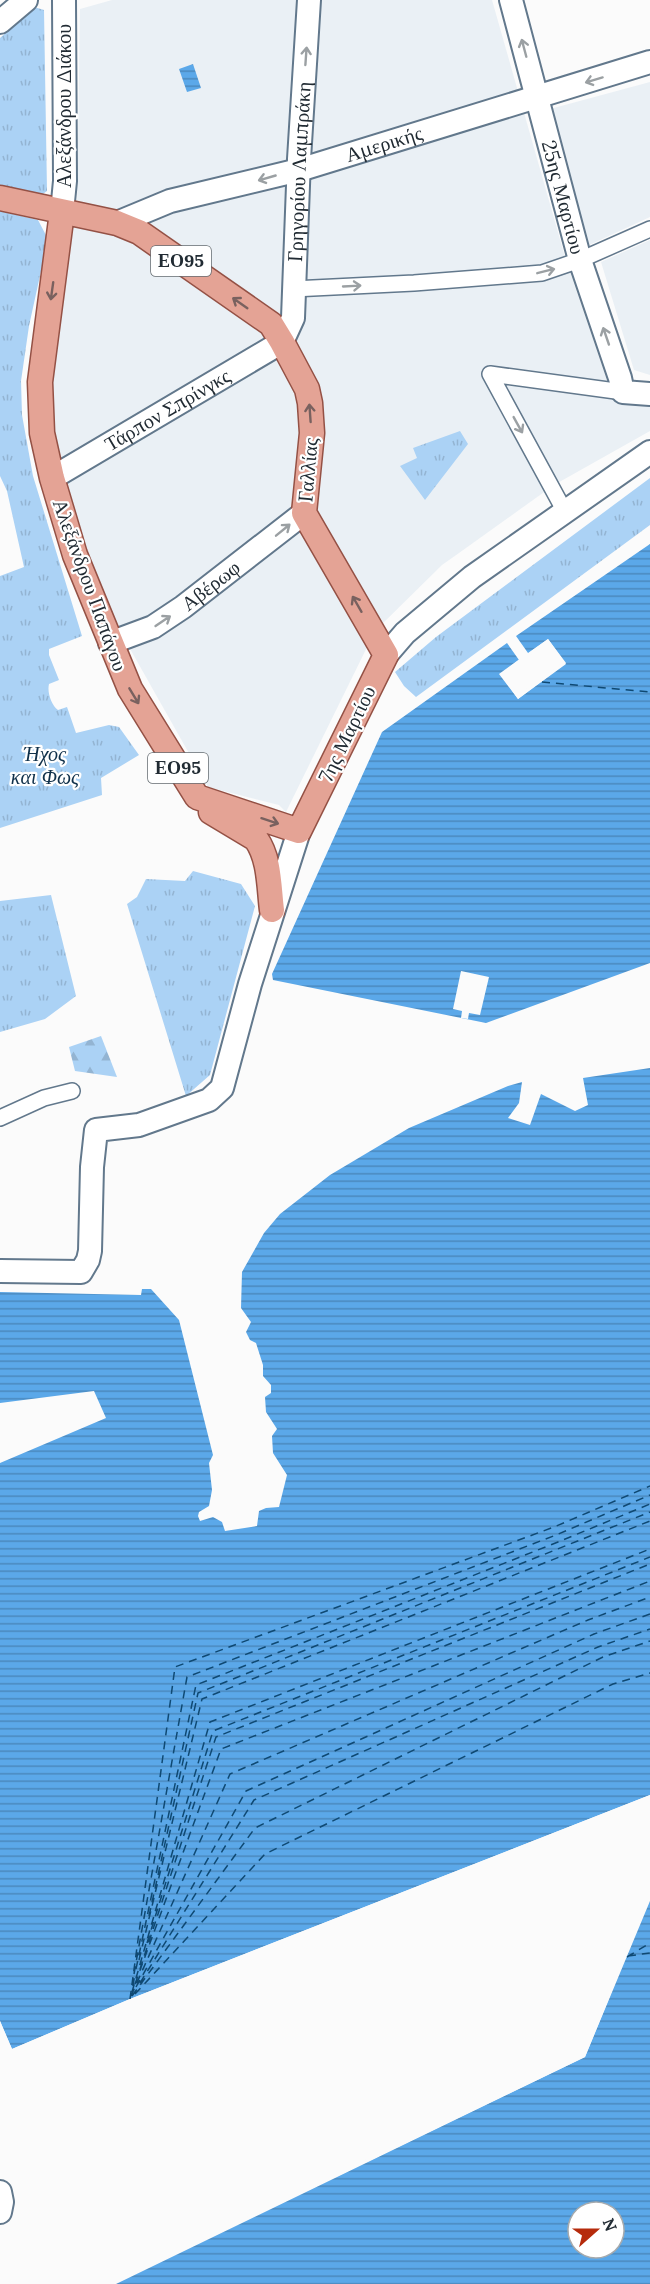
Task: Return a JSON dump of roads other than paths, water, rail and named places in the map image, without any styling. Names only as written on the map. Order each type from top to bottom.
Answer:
[{"type":"main road","name":"ΕΟ95","points":[[0,198],[112,222],[140,232],[271,324],[282,342]]},
{"type":"main road","name":"Αλεξάνδρου Παπάγου","points":[[62,212],[40,382],[42,433],[52,478],[75,555],[130,689],[197,797],[208,810],[256,839],[261,846],[266,861],[272,910]]},
{"type":"main road","points":[[57,251],[73,233],[83,227],[112,222]]},
{"type":"main road","name":"Γαλλίας","points":[[282,342],[307,388],[310,403],[312,433],[304,513],[386,655]]},
{"type":"main road","name":"7ης Μαρτίου","points":[[299,831],[386,655]]},
{"type":"main road","name":"ΕΟ95","points":[[197,797],[299,831]]},
{"type":"street","points":[[0,22],[26,0]]},
{"type":"street","name":"Αλεξάνδρου Διάκου","points":[[62,212],[65,181],[64,0]]},
{"type":"street","name":"Γρηγορίου Λαμπράκη","points":[[282,342],[293,318],[309,0]]},
{"type":"street","name":"25ης Μαρτίου","points":[[511,0],[580,260],[623,392]]},
{"type":"street","name":"Αμερικής","points":[[112,222],[170,201],[299,170],[650,63]]},
{"type":"street","points":[[293,289],[542,273],[580,260],[650,229]]},
{"type":"street","name":"Τάρπον Σπρίνγκς","points":[[52,478],[282,342]]},
{"type":"street","points":[[564,510],[489,374],[650,394]]},
{"type":"street","name":"7ης Μαρτίου","points":[[386,655],[405,633],[472,577],[564,510],[650,452]]},
{"type":"street","name":"Αβέρωφ","points":[[110,643],[153,627],[176,612],[304,513]]},
{"type":"street","name":"7ης Μαρτίου","points":[[0,1272],[81,1272],[88,1260],[96,1130],[140,1125],[209,1100],[222,1088],[249,984],[299,831]]},
{"type":"street","points":[[0,1118],[44,1098],[72,1091]]},
{"type":"street","points":[[0,2192],[2,2202],[0,2212]]},
{"type":"water","points":[[193,64],[201,88],[187,92],[179,69]]},
{"type":"water","points":[[650,544],[650,963],[486,1023],[273,980],[272,974],[382,732],[507,643],[519,660],[500,674],[518,699],[566,663],[548,639],[528,653],[516,636]]},
{"type":"water","points":[[650,1068],[650,1795],[130,1999],[12,2049],[0,2021],[0,1463],[106,1418],[94,1391],[0,1403],[0,1292],[141,1295],[142,1289],[151,1289],[179,1320],[213,1455],[209,1463],[212,1490],[209,1506],[199,1512],[200,1521],[213,1517],[222,1522],[225,1531],[257,1526],[259,1511],[279,1507],[287,1475],[273,1453],[272,1436],[277,1429],[266,1412],[265,1397],[271,1393],[271,1385],[263,1376],[263,1365],[256,1343],[250,1340],[246,1332],[251,1322],[241,1308],[242,1272],[264,1233],[280,1214],[330,1175],[409,1128],[508,1086],[522,1082],[519,1103],[508,1118],[530,1125],[541,1094],[575,1111],[588,1105],[583,1078]]},
{"type":"water","points":[[650,1901],[650,2284],[116,2284],[585,2057]]},
{"type":"park label","name":"Ήχος και Φως","points":[[45,766]]}]
